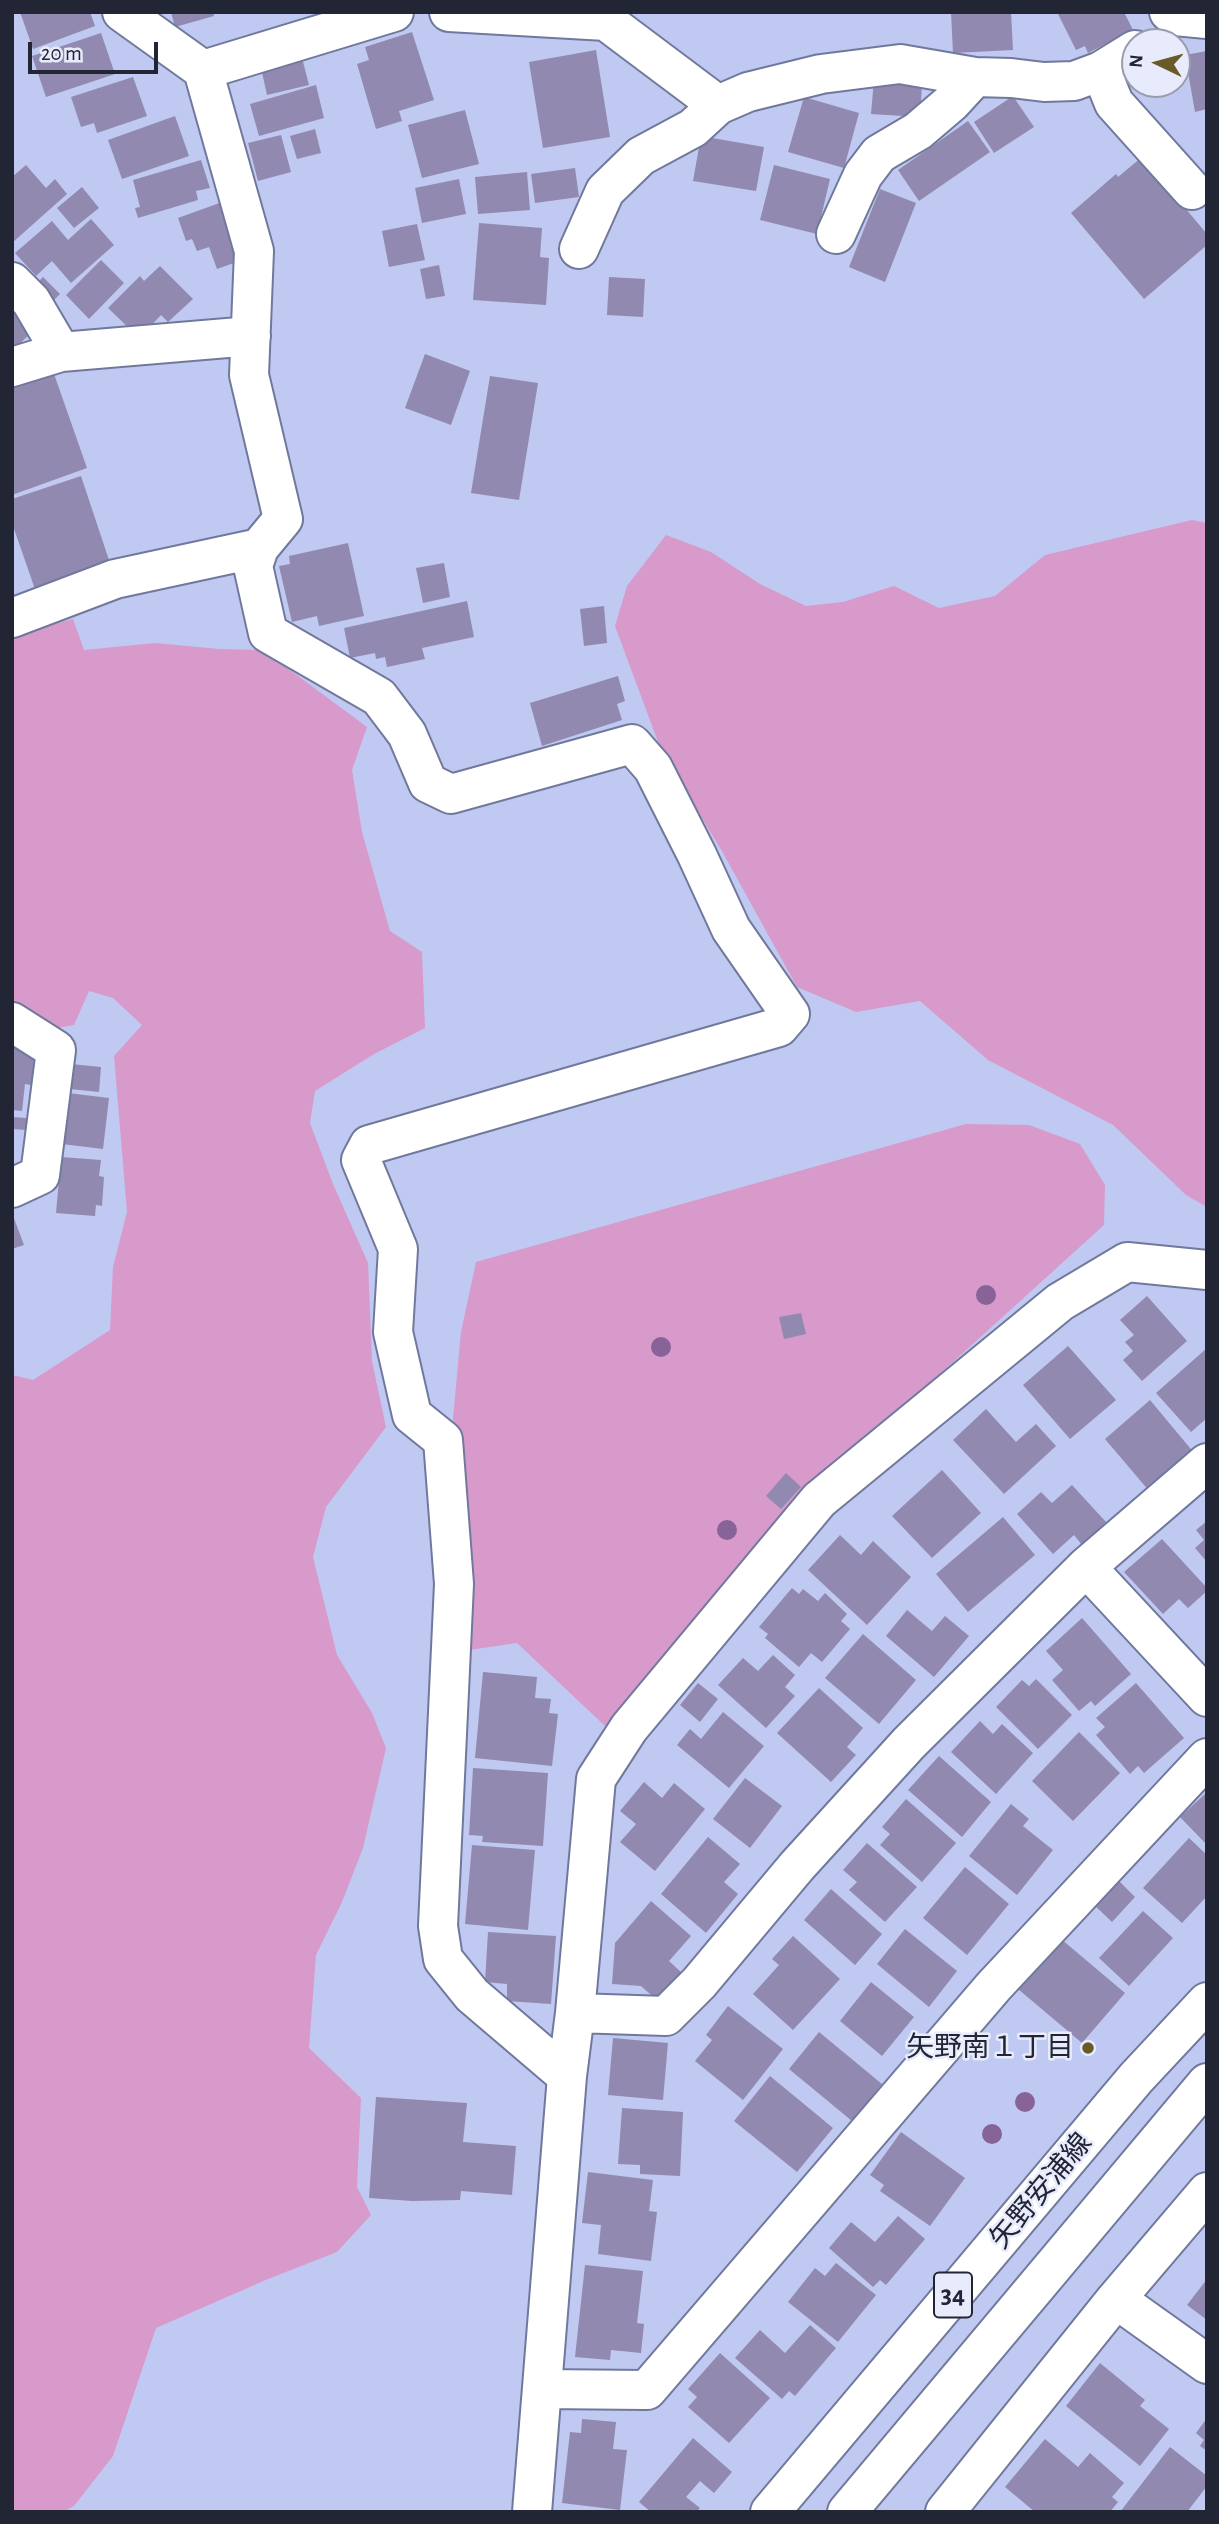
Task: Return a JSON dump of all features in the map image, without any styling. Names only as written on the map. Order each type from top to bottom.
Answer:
[{"type":"street","points":[[122,12],[203,70],[254,250],[248,375],[283,519],[258,548],[253,566],[268,633],[379,697],[407,734],[428,783],[451,794],[632,744],[653,768],[731,929],[790,1014],[779,1027],[369,1146],[361,1160],[398,1249],[393,1332],[412,1415],[443,1440],[454,1584],[438,1926],[443,1959],[472,1995],[567,2076]]},
{"type":"street","points":[[203,70],[394,12]]},
{"type":"street","points":[[449,12],[606,21],[718,105]]},
{"type":"street","points":[[1166,28],[1183,16]]},
{"type":"street","points":[[579,249],[605,191],[641,156],[693,128],[718,105],[748,92],[821,74],[900,64],[975,77],[1044,82],[1074,81],[1101,71],[1121,59]]},
{"type":"street","points":[[1101,71],[1114,103],[1192,190]]},
{"type":"street","points":[[836,234],[863,175],[879,154],[918,131],[952,102],[975,77]]},
{"type":"street","points":[[12,282],[32,301],[61,352]]},
{"type":"street","points":[[12,367],[61,352],[251,335]]},
{"type":"street","points":[[12,618],[115,579],[258,548]]},
{"type":"street","points":[[12,1022],[57,1049],[40,1175],[12,1188]]},
{"type":"street","points":[[532,2512],[567,2076],[596,1779],[629,1728],[819,1500],[1059,1302],[1127,1262],[1207,1270]]},
{"type":"street","points":[[575,2013],[666,2016],[699,1983],[797,1866],[909,1743],[1086,1567],[1207,1463]]},
{"type":"street","points":[[1086,1567],[1207,1697]]},
{"type":"street","points":[[542,2389],[647,2390],[994,1986],[1207,1758]]},
{"type":"street","name":"矢野安浦線","points":[[770,2512],[1136,2078],[1207,2002]]},
{"type":"street","name":"矢野安浦線","points":[[847,2512],[1207,2083]]},
{"type":"street","points":[[945,2512],[1116,2299],[1207,2192]]},
{"type":"street","points":[[1116,2299],[1207,2364]]},
{"type":"shaded area","points":[[1192,520],[1207,523],[1207,1207],[1186,1195],[1113,1125],[988,1060],[920,1001],[856,1012],[797,987],[723,853],[661,750],[615,626],[627,586],[666,535],[711,552],[760,584],[806,606],[843,602],[894,586],[939,608],[995,596],[1045,555]]},
{"type":"shaded area","points":[[73,619],[84,650],[155,643],[263,650],[367,727],[352,770],[362,832],[390,931],[422,952],[425,1028],[374,1054],[315,1091],[310,1123],[368,1263],[372,1361],[386,1427],[326,1507],[313,1557],[337,1655],[372,1713],[386,1748],[363,1848],[342,1902],[316,1955],[309,2048],[361,2098],[357,2187],[371,2215],[337,2252],[156,2328],[113,2456],[74,2506],[63,2512],[13,2512],[12,1375],[33,1380],[110,1330],[113,1267],[127,1212],[114,1056],[142,1025],[113,998],[89,991],[74,1025],[57,1028],[12,1001],[12,635]]},
{"type":"shaded area","points":[[966,1124],[1029,1125],[1080,1144],[1105,1185],[1104,1225],[899,1411],[605,1726],[517,1643],[469,1650],[452,1429],[461,1332],[476,1262]]},
{"type":"building","points":[[20,12],[90,12],[95,26],[33,49]]},
{"type":"building","points":[[171,12],[213,12],[214,16],[175,27]]},
{"type":"building","points":[[951,12],[1011,12],[1013,50],[953,53]]},
{"type":"building","points":[[1057,12],[1124,12],[1132,28],[1121,28],[1121,36],[1088,53],[1085,46],[1076,50]]},
{"type":"building","points":[[412,32],[434,100],[399,111],[402,121],[376,129],[357,64],[369,60],[365,47]]},
{"type":"building","points":[[101,33],[115,74],[46,97],[32,56]]},
{"type":"building","points":[[596,50],[610,137],[543,148],[529,62]]},
{"type":"building","points":[[1207,51],[1207,109],[1195,112],[1191,89],[1191,54]]},
{"type":"building","points":[[302,58],[309,85],[267,95],[261,68]]},
{"type":"building","points":[[133,77],[147,116],[97,133],[94,123],[81,127],[71,97]]},
{"type":"building","points":[[874,79],[922,84],[920,117],[871,114]]},
{"type":"building","points":[[316,85],[324,118],[259,136],[250,104]]},
{"type":"building","points":[[1013,96],[1034,127],[994,153],[974,122]]},
{"type":"building","points":[[804,97],[859,113],[844,168],[788,152]]},
{"type":"building","points":[[465,110],[479,164],[422,178],[408,125]]},
{"type":"building","points":[[175,116],[189,156],[122,179],[108,140]]},
{"type":"building","points":[[968,121],[990,152],[919,201],[898,170]]},
{"type":"building","points":[[315,129],[321,153],[297,159],[290,136]]},
{"type":"building","points":[[281,135],[291,172],[258,181],[248,143]]},
{"type":"building","points":[[701,136],[764,147],[756,191],[693,181]]},
{"type":"building","points":[[1142,157],[1207,234],[1207,245],[1144,299],[1071,213],[1116,174],[1118,177]]},
{"type":"building","points":[[201,160],[210,188],[196,191],[198,200],[138,218],[135,208],[140,207],[133,180]]},
{"type":"building","points":[[26,165],[46,188],[55,179],[67,194],[12,243],[12,177]]},
{"type":"building","points":[[774,165],[830,179],[817,234],[760,220]]},
{"type":"building","points":[[575,168],[579,197],[535,203],[531,174]]},
{"type":"building","points":[[527,172],[530,210],[478,214],[475,177]]},
{"type":"building","points":[[459,179],[466,214],[422,223],[415,188]]},
{"type":"building","points":[[82,187],[99,208],[74,228],[57,208]]},
{"type":"building","points":[[880,189],[916,203],[885,282],[849,267]]},
{"type":"building","points":[[225,201],[245,259],[217,269],[209,247],[197,251],[192,239],[186,241],[178,218]]},
{"type":"building","points":[[91,219],[114,245],[71,283],[52,261],[36,276],[15,253],[52,221],[68,240]]},
{"type":"building","points":[[479,223],[542,228],[540,257],[549,258],[546,305],[473,300]]},
{"type":"building","points":[[417,224],[425,260],[389,267],[382,231]]},
{"type":"building","points":[[101,260],[124,283],[89,319],[66,295]]},
{"type":"building","points":[[439,265],[445,296],[426,299],[420,269]]},
{"type":"building","points":[[160,266],[193,299],[168,322],[161,315],[144,333],[133,332],[108,308],[140,276],[144,281]]},
{"type":"building","points":[[43,277],[60,294],[49,305],[32,288]]},
{"type":"building","points":[[609,277],[645,279],[643,317],[607,315]]},
{"type":"building","points":[[14,310],[33,331],[12,351],[12,312]]},
{"type":"building","points":[[425,354],[470,371],[451,425],[405,408]]},
{"type":"building","points":[[53,371],[87,468],[12,495],[12,386]]},
{"type":"building","points":[[490,376],[538,383],[519,500],[471,493]]},
{"type":"building","points":[[81,476],[112,569],[37,595],[12,523],[12,499]]},
{"type":"building","points":[[348,543],[364,616],[319,626],[317,616],[292,622],[279,566],[290,564],[289,556]]},
{"type":"building","points":[[444,563],[450,597],[423,603],[416,568]]},
{"type":"building","points":[[467,601],[474,637],[422,648],[425,659],[387,667],[385,657],[376,659],[375,653],[350,658],[344,628]]},
{"type":"building","points":[[604,606],[607,643],[584,646],[580,609]]},
{"type":"building","points":[[618,676],[625,701],[617,704],[622,720],[542,746],[530,703]]},
{"type":"building","points":[[12,1042],[42,1046],[37,1086],[25,1084],[22,1111],[12,1110]]},
{"type":"building","points":[[71,1064],[101,1067],[99,1092],[70,1089]]},
{"type":"building","points":[[68,1093],[109,1098],[103,1149],[62,1144]]},
{"type":"building","points":[[12,1117],[27,1118],[26,1130],[12,1129]]},
{"type":"building","points":[[61,1157],[101,1160],[99,1176],[104,1177],[102,1206],[96,1205],[95,1216],[56,1213]]},
{"type":"building","points":[[12,1213],[24,1245],[12,1249]]},
{"type":"building","points":[[1147,1296],[1187,1341],[1142,1381],[1123,1360],[1133,1351],[1125,1342],[1134,1335],[1120,1320]]},
{"type":"building","points":[[801,1313],[806,1334],[784,1339],[779,1317]]},
{"type":"building","points":[[1068,1346],[1116,1400],[1070,1439],[1023,1385]]},
{"type":"building","points":[[1207,1348],[1207,1418],[1191,1432],[1156,1393]]},
{"type":"building","points":[[1150,1400],[1195,1454],[1150,1492],[1105,1439]]},
{"type":"building","points":[[986,1409],[1016,1442],[1036,1424],[1056,1446],[1004,1494],[953,1440]]},
{"type":"building","points":[[942,1470],[981,1513],[932,1558],[892,1516]]},
{"type":"building","points":[[786,1473],[801,1487],[781,1509],[766,1496]]},
{"type":"building","points":[[1072,1485],[1106,1522],[1082,1545],[1074,1535],[1053,1554],[1017,1514],[1041,1492],[1052,1503]]},
{"type":"building","points":[[1003,1517],[1035,1555],[968,1612],[936,1574]]},
{"type":"building","points":[[1207,1521],[1207,1562],[1195,1548],[1204,1540],[1196,1530]]},
{"type":"building","points":[[840,1535],[861,1555],[873,1541],[911,1577],[867,1625],[808,1570]]},
{"type":"building","points":[[1162,1539],[1207,1588],[1188,1608],[1179,1599],[1163,1614],[1124,1572]]},
{"type":"building","points":[[792,1588],[799,1594],[803,1589],[818,1601],[825,1593],[847,1614],[841,1621],[850,1629],[822,1662],[811,1653],[799,1667],[765,1638],[768,1634],[759,1627]]},
{"type":"building","points":[[907,1610],[932,1631],[945,1616],[969,1636],[934,1677],[886,1636]]},
{"type":"building","points":[[1082,1618],[1131,1674],[1095,1706],[1091,1701],[1079,1711],[1052,1680],[1063,1670],[1046,1651]]},
{"type":"building","points":[[863,1634],[916,1680],[879,1724],[825,1678]]},
{"type":"building","points":[[773,1655],[795,1675],[785,1687],[795,1696],[766,1728],[718,1685],[743,1658],[758,1671]]},
{"type":"building","points":[[483,1672],[537,1677],[535,1698],[551,1699],[549,1713],[558,1714],[552,1766],[475,1758]]},
{"type":"building","points":[[1036,1679],[1072,1715],[1038,1749],[996,1707],[1022,1680],[1029,1686]]},
{"type":"building","points":[[698,1683],[718,1699],[700,1722],[680,1705]]},
{"type":"building","points":[[1136,1683],[1184,1738],[1144,1773],[1138,1766],[1130,1774],[1096,1735],[1105,1727],[1096,1718]]},
{"type":"building","points":[[819,1688],[863,1728],[847,1747],[856,1755],[831,1782],[777,1733]]},
{"type":"building","points":[[723,1712],[764,1746],[729,1788],[677,1745],[690,1729],[701,1739]]},
{"type":"building","points":[[980,1721],[993,1734],[1002,1724],[1033,1753],[996,1794],[951,1752]]},
{"type":"building","points":[[1079,1732],[1120,1773],[1073,1821],[1032,1781]]},
{"type":"building","points":[[939,1756],[991,1802],[962,1837],[908,1790]]},
{"type":"building","points":[[473,1768],[548,1773],[543,1846],[482,1842],[483,1836],[469,1835]]},
{"type":"building","points":[[745,1778],[782,1806],[750,1848],[713,1819]]},
{"type":"building","points":[[644,1782],[662,1798],[674,1783],[705,1809],[655,1871],[620,1842],[636,1824],[620,1811]]},
{"type":"building","points":[[1207,1792],[1207,1845],[1180,1817]]},
{"type":"building","points":[[906,1799],[956,1843],[922,1882],[880,1845],[890,1834],[882,1827]]},
{"type":"building","points":[[1011,1804],[1029,1819],[1023,1826],[1053,1850],[1017,1895],[969,1856]]},
{"type":"building","points":[[708,1837],[740,1864],[724,1882],[738,1894],[706,1933],[661,1894]]},
{"type":"building","points":[[1189,1838],[1207,1855],[1207,1896],[1182,1923],[1143,1888]]},
{"type":"building","points":[[867,1843],[917,1887],[885,1922],[849,1890],[857,1882],[843,1870]]},
{"type":"building","points":[[472,1845],[535,1850],[528,1930],[465,1924]]},
{"type":"building","points":[[965,1867],[1009,1904],[967,1955],[923,1918]]},
{"type":"building","points":[[1115,1877],[1135,1897],[1112,1922],[1090,1901]]},
{"type":"building","points":[[831,1889],[882,1934],[855,1965],[804,1920]]},
{"type":"building","points":[[651,1901],[691,1936],[669,1961],[682,1973],[658,2001],[641,1986],[612,1984],[615,1943]]},
{"type":"building","points":[[1143,1911],[1173,1938],[1129,1986],[1099,1958]]},
{"type":"building","points":[[905,1929],[957,1971],[929,2007],[877,1964]]},
{"type":"building","points":[[488,1932],[556,1936],[551,2004],[507,2001],[507,1984],[485,1982]]},
{"type":"building","points":[[793,1936],[840,1979],[793,2030],[753,1994],[779,1965],[772,1959]]},
{"type":"building","points":[[1061,1939],[1125,1993],[1082,2043],[1018,1989]]},
{"type":"building","points":[[871,1982],[914,2017],[882,2056],[840,2021]]},
{"type":"building","points":[[728,2006],[783,2049],[743,2100],[695,2061],[712,2040],[706,2035]]},
{"type":"building","points":[[819,2032],[882,2084],[852,2121],[789,2069]]},
{"type":"building","points":[[613,2038],[668,2043],[663,2100],[608,2095]]},
{"type":"building","points":[[770,2076],[833,2128],[797,2172],[734,2121]]},
{"type":"building","points":[[376,2097],[467,2103],[463,2142],[516,2146],[512,2195],[461,2191],[460,2200],[369,2198]]},
{"type":"building","points":[[622,2108],[683,2112],[680,2176],[640,2174],[640,2165],[618,2164]]},
{"type":"building","points":[[901,2132],[965,2178],[930,2226],[880,2191],[884,2185],[870,2175]]},
{"type":"building","points":[[588,2172],[653,2180],[649,2211],[657,2212],[651,2261],[598,2254],[601,2225],[582,2223]]},
{"type":"building","points":[[898,2216],[925,2239],[886,2285],[880,2280],[873,2287],[829,2248],[851,2222],[875,2242]]},
{"type":"building","points":[[836,2263],[876,2295],[838,2342],[788,2302],[815,2268],[825,2276]]},
{"type":"building","points":[[585,2265],[643,2271],[637,2323],[644,2324],[641,2353],[611,2350],[610,2360],[575,2357]]},
{"type":"building","points":[[1207,2279],[1207,2320],[1187,2305]]},
{"type":"building","points":[[810,2325],[836,2348],[795,2396],[789,2391],[782,2399],[735,2358],[760,2330],[785,2353]]},
{"type":"building","points":[[720,2353],[770,2398],[729,2443],[688,2407],[697,2397],[688,2389]]},
{"type":"building","points":[[1100,2363],[1145,2400],[1140,2406],[1169,2429],[1140,2466],[1066,2406]]},
{"type":"building","points":[[1207,2418],[1207,2451],[1200,2446],[1204,2440],[1196,2433]]},
{"type":"building","points":[[582,2419],[616,2422],[613,2449],[627,2450],[620,2510],[562,2503],[570,2432],[581,2433]]},
{"type":"building","points":[[693,2438],[732,2472],[714,2493],[700,2481],[686,2497],[700,2508],[696,2512],[651,2512],[639,2502]]},
{"type":"building","points":[[1045,2439],[1078,2467],[1090,2453],[1124,2483],[1112,2497],[1118,2502],[1110,2512],[1035,2512],[1005,2487]]},
{"type":"building","points":[[1170,2447],[1207,2476],[1207,2486],[1187,2512],[1120,2512]]},
{"type":"place","name":"矢野南１丁目","points":[[1088,2048]]}]
